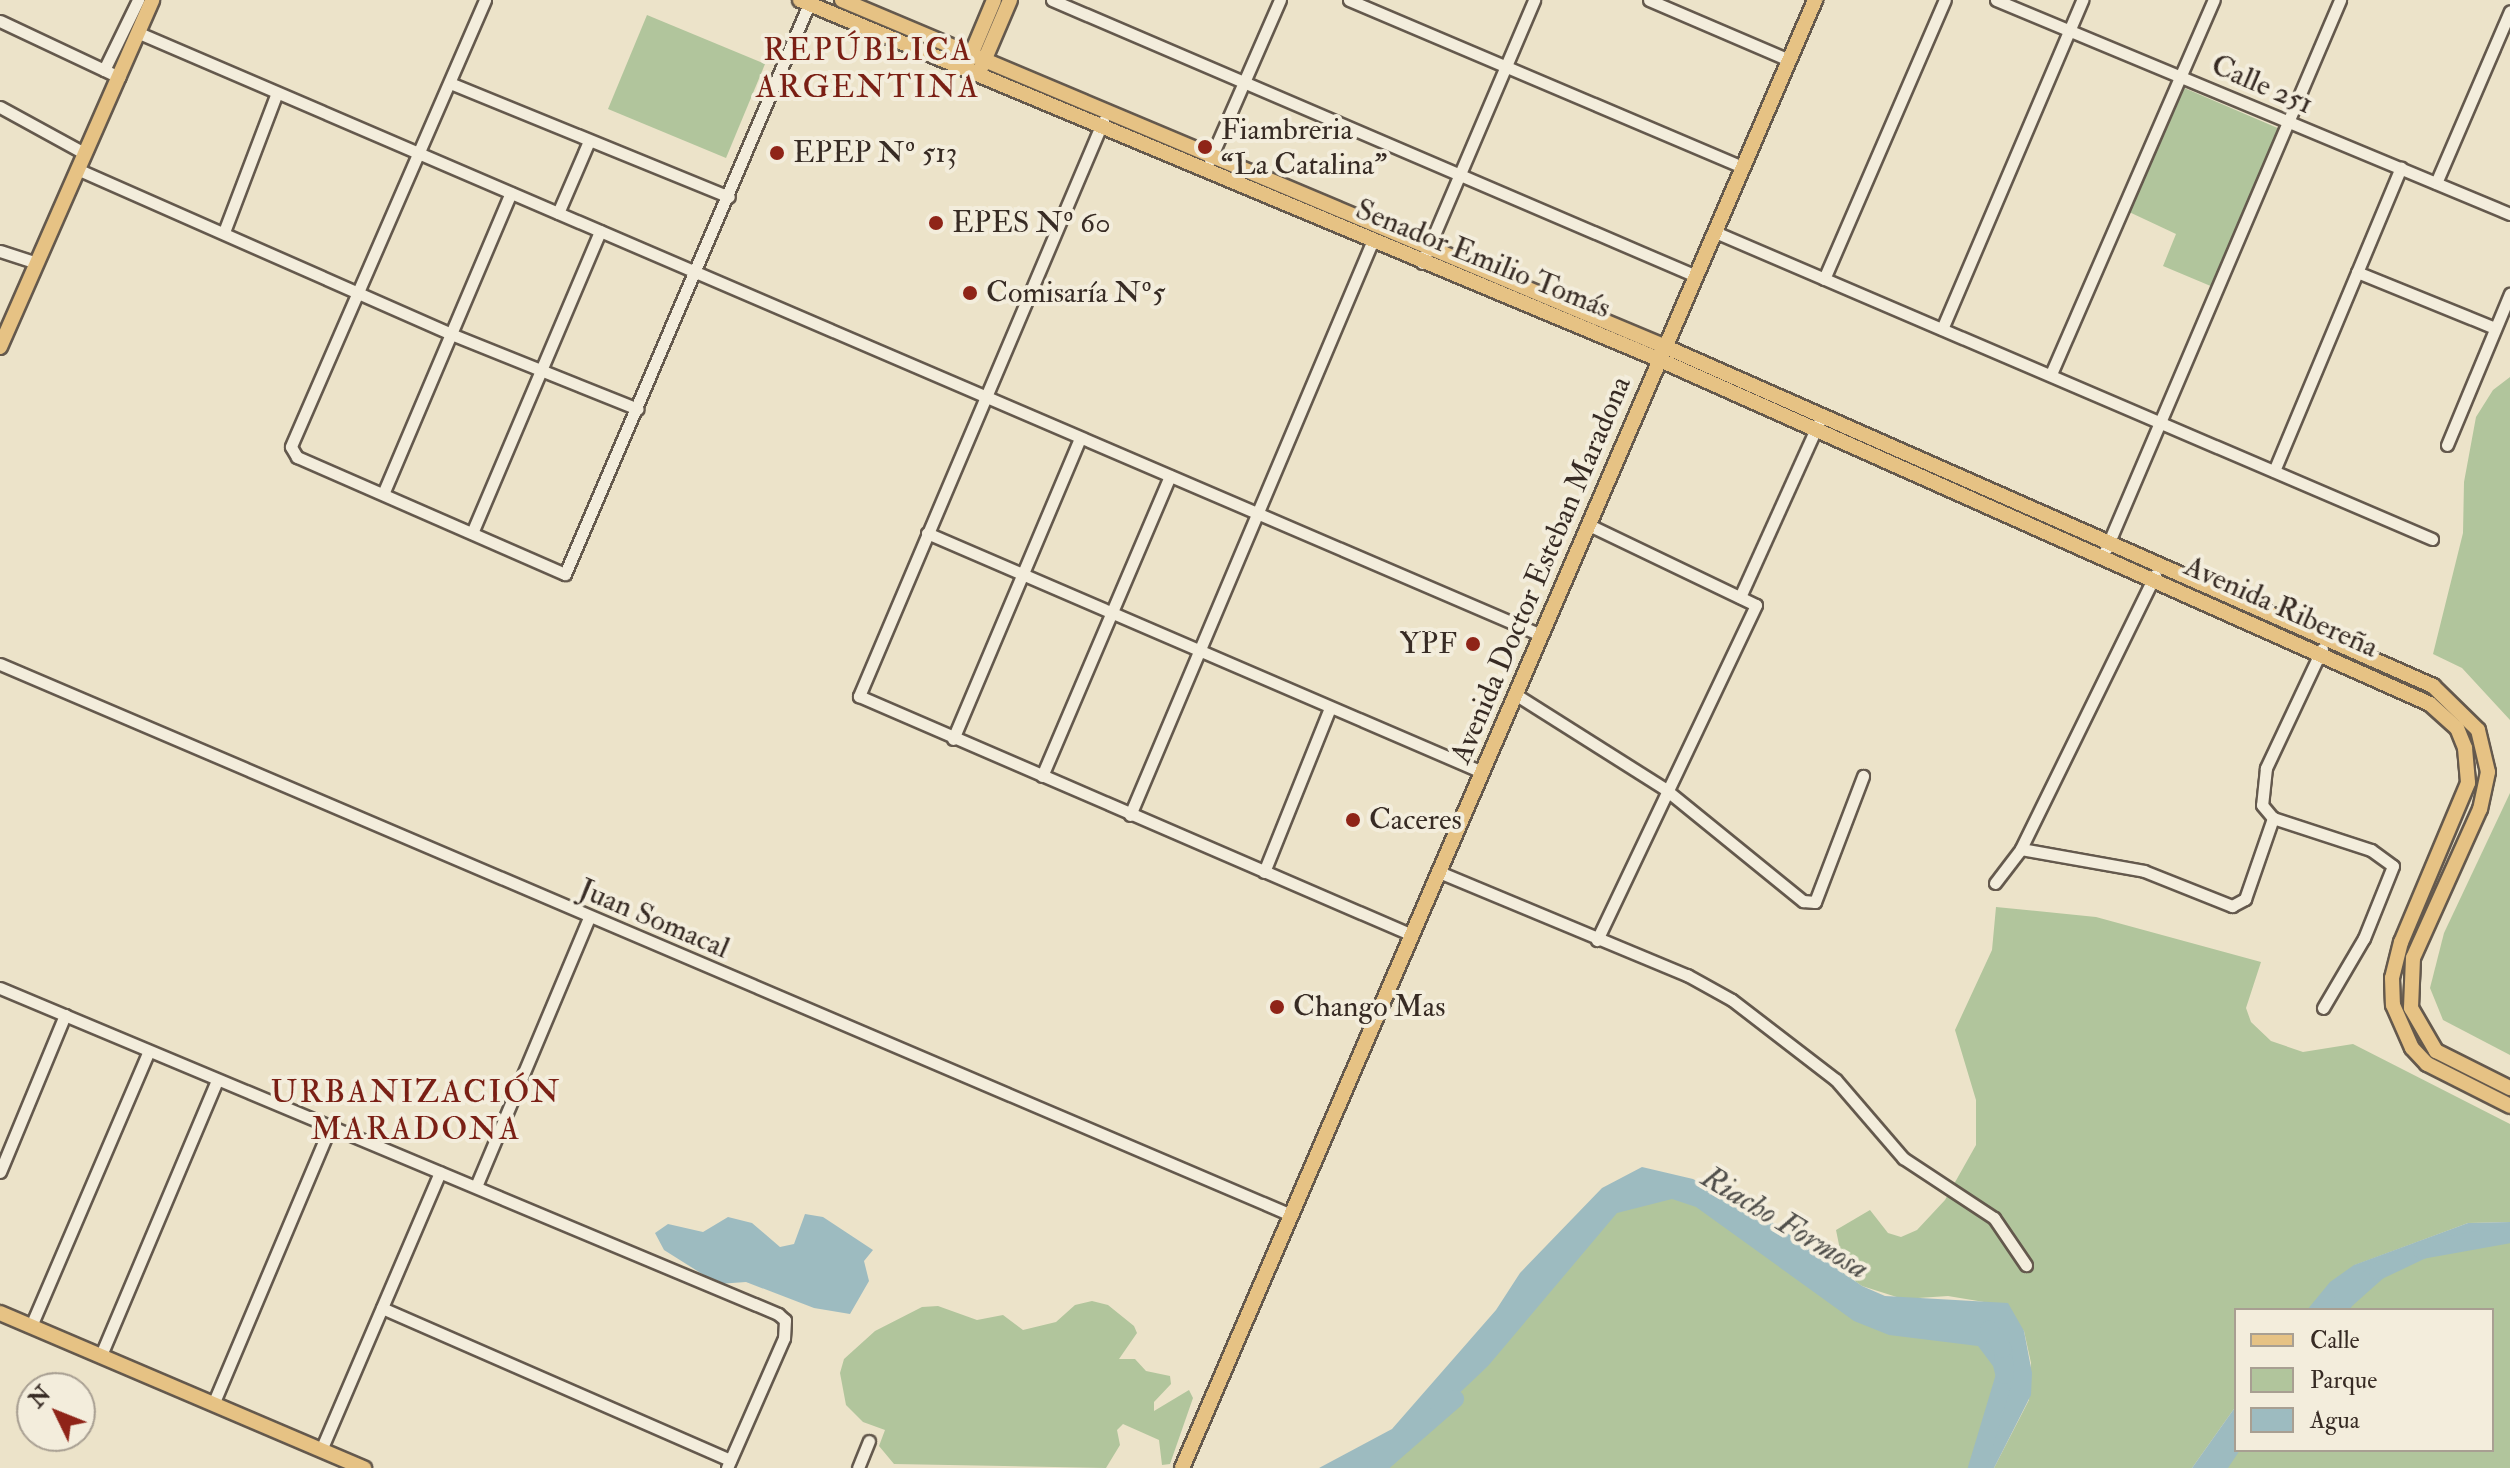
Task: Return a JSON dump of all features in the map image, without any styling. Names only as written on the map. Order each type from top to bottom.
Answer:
[{"type":"main road","name":"Senador Emilio Tomás","points":[[842,0],[1107,113],[1208,165],[1372,242],[1663,353]]},
{"type":"main road","points":[[972,73],[994,0]]},
{"type":"main road","points":[[977,57],[1010,0]]},
{"type":"main road","name":"Avenida Doctor Esteban Maradona","points":[[1182,1468],[1815,0]]},
{"type":"main road","points":[[1,342],[139,33],[147,1]]},
{"type":"main road","name":"Senador Emilio Tomás","points":[[804,2],[1100,128],[1208,165],[1428,249],[1663,353]]},
{"type":"main road","name":"Avenida Ribereña","points":[[1663,353],[2106,550],[2328,639],[2433,686],[2468,716],[2485,748],[2488,772],[2480,809],[2413,958],[2408,987],[2415,1023],[2436,1051],[2510,1088]]},
{"type":"main road","name":"Avenida Ribereña","points":[[2157,572],[2430,704],[2457,728],[2465,748],[2465,800],[2401,942],[2392,978],[2393,1005],[2412,1048],[2427,1064],[2510,1106]]},
{"type":"main road","points":[[0,1313],[364,1468]]},
{"type":"street","points":[[485,0],[291,447],[297,457],[568,572],[698,272],[804,2]]},
{"type":"street","points":[[1052,0],[1458,178],[1696,276]]},
{"type":"street","points":[[1208,165],[1280,0]]},
{"type":"street","points":[[1349,0],[1743,167]]},
{"type":"street","points":[[1422,263],[1534,0]]},
{"type":"street","points":[[1649,0],[1789,60]]},
{"type":"street","points":[[1824,279],[1945,0]]},
{"type":"street","name":"Calle 251","points":[[1996,0],[2510,214]]},
{"type":"street","points":[[1942,329],[2082,0]]},
{"type":"street","points":[[2051,374],[2214,0]]},
{"type":"street","points":[[2106,550],[2340,0]]},
{"type":"street","points":[[104,70],[147,1]]},
{"type":"street","points":[[2436,183],[2510,11]]},
{"type":"street","points":[[0,21],[119,77]]},
{"type":"street","points":[[139,33],[276,95],[698,272],[1541,635]]},
{"type":"street","points":[[450,83],[729,197]]},
{"type":"street","points":[[224,232],[276,95]]},
{"type":"street","points":[[0,107],[84,153]]},
{"type":"street","points":[[1107,113],[859,696],[1412,935]]},
{"type":"street","points":[[558,213],[589,141]]},
{"type":"street","points":[[2274,471],[2401,168]]},
{"type":"street","points":[[77,169],[451,334],[638,409]]},
{"type":"street","points":[[383,494],[511,193]]},
{"type":"street","points":[[472,533],[600,231]]},
{"type":"street","points":[[1715,232],[2432,539]]},
{"type":"street","points":[[1130,815],[1372,242]]},
{"type":"street","points":[[0,251],[36,263]]},
{"type":"street","points":[[2357,272],[2495,328]]},
{"type":"street","points":[[2447,445],[2510,294]]},
{"type":"street","points":[[1740,597],[1819,422]]},
{"type":"street","points":[[953,739],[1080,439]]},
{"type":"street","points":[[1042,776],[1170,476]]},
{"type":"street","points":[[1589,525],[1756,605],[1665,789],[1597,940]]},
{"type":"street","points":[[927,533],[1482,772]]},
{"type":"street","points":[[1995,883],[2021,849],[2157,572]]},
{"type":"street","points":[[2323,1008],[2364,938],[2393,866],[2371,850],[2273,818],[2262,805],[2266,768],[2328,639]]},
{"type":"street","name":"Juan Somacal","points":[[0,665],[1291,1215]]},
{"type":"street","points":[[1515,694],[1665,789],[1803,901],[1815,902],[1863,776]]},
{"type":"street","points":[[1264,872],[1330,708]]},
{"type":"street","points":[[2021,849],[2144,871],[2232,906],[2245,899],[2273,818]]},
{"type":"street","points":[[1439,872],[1687,975],[1732,1000],[1836,1080],[1903,1158],[1994,1218],[2026,1265]]},
{"type":"street","points":[[477,1184],[589,918]]},
{"type":"street","points":[[0,988],[440,1172],[477,1184],[785,1320],[784,1338],[729,1464],[382,1308]]},
{"type":"street","points":[[0,1172],[65,1015]]},
{"type":"street","points":[[31,1326],[149,1051]]},
{"type":"street","points":[[101,1355],[217,1080]]},
{"type":"street","points":[[214,1402],[331,1125]]},
{"type":"street","points":[[321,1450],[440,1172]]},
{"type":"street","points":[[858,1468],[869,1441]]},
{"type":"green space","points":[[647,15],[765,64],[726,158],[608,109]]},
{"type":"green space","points":[[2182,87],[2280,129],[2213,287],[2163,266],[2176,234],[2127,211]]},
{"type":"green space","points":[[2510,377],[2510,720],[2462,668],[2433,654],[2463,533],[2464,482],[2476,417],[2493,390]]},
{"type":"green space","points":[[2510,793],[2510,1055],[2443,1020],[2430,988],[2444,933]]},
{"type":"green space","points":[[1996,907],[2096,917],[2261,962],[2246,1008],[2251,1022],[2271,1041],[2303,1052],[2353,1044],[2510,1124],[2510,1222],[2468,1223],[2355,1265],[2317,1308],[2234,1308],[2234,1409],[2192,1468],[1994,1468],[2029,1400],[2031,1363],[2024,1331],[1996,1304],[1948,1296],[1903,1299],[1862,1286],[1845,1274],[1836,1230],[1870,1210],[1888,1233],[1901,1237],[1917,1230],[1945,1200],[1976,1145],[1976,1100],[1955,1030],[1992,950]]},
{"type":"green space","points":[[1674,1191],[1809,1277],[1955,1315],[2005,1375],[1977,1468],[1376,1468],[1450,1405],[1599,1217]]},
{"type":"green space","points":[[2503,1232],[2510,1234],[2510,1468],[2206,1468],[2234,1451],[2494,1452],[2494,1308],[2336,1308],[2378,1271],[2422,1250]]},
{"type":"green space","points":[[1092,1301],[1108,1305],[1134,1326],[1137,1333],[1119,1359],[1135,1359],[1146,1371],[1170,1376],[1171,1384],[1154,1402],[1154,1411],[1189,1390],[1193,1398],[1170,1464],[1162,1465],[1159,1440],[1123,1424],[1117,1430],[1120,1445],[1106,1468],[894,1464],[879,1446],[885,1430],[863,1422],[846,1405],[840,1373],[844,1359],[875,1331],[922,1307],[938,1306],[977,1320],[1003,1315],[1023,1330],[1056,1322],[1075,1305]]},
{"type":"water","points":[[1642,1167],[1693,1179],[1775,1224],[1862,1286],[1885,1296],[2008,1303],[2024,1331],[2032,1373],[2031,1395],[1994,1468],[1977,1468],[1999,1389],[1993,1366],[1978,1346],[1889,1335],[1854,1321],[1696,1207],[1672,1199],[1617,1213],[1488,1366],[1390,1459],[1375,1468],[1319,1468],[1392,1429],[1496,1310],[1520,1273],[1602,1188]]},
{"type":"water","points":[[805,1214],[823,1217],[873,1250],[864,1261],[869,1281],[850,1314],[814,1308],[746,1282],[718,1284],[664,1250],[655,1233],[668,1224],[703,1232],[728,1217],[752,1223],[780,1247],[794,1244]]},
{"type":"water","points":[[2510,1222],[2510,1234],[2458,1239],[2378,1271],[2350,1308],[2309,1308],[2330,1282],[2354,1265],[2468,1223]]},
{"type":"water","points":[[2234,1409],[2234,1452],[2239,1452],[2228,1468],[2192,1468]]},
{"type":"waterway","name":"Riacho Formosa","points":[[2336,1308],[2378,1271],[2422,1250],[2510,1234]]},
{"type":"waterway","name":"Riacho Formosa","points":[[1977,1468],[2005,1375],[2003,1349],[1989,1330]]},
{"type":"waterway","name":"Riacho Formosa","points":[[1376,1468],[1455,1399]]},
{"type":"place","name":"Fiambreria “La Catalina”","points":[[1205,147]]},
{"type":"place","name":"EPEP Nº 513","points":[[777,153]]},
{"type":"place","name":"EPES Nº 60","points":[[936,223]]},
{"type":"place","name":"Comisaría Nº5","points":[[970,293]]},
{"type":"place","name":"YPF","points":[[1473,644]]},
{"type":"place","name":"Caceres","points":[[1353,820]]},
{"type":"place","name":"Chango Mas","points":[[1277,1007]]},
{"type":"district","name":"REPÚBLICA ARGENTINA","points":[[868,70]]},
{"type":"district","name":"URBANIZACIÓN MARADONA","points":[[416,1112]]}]
